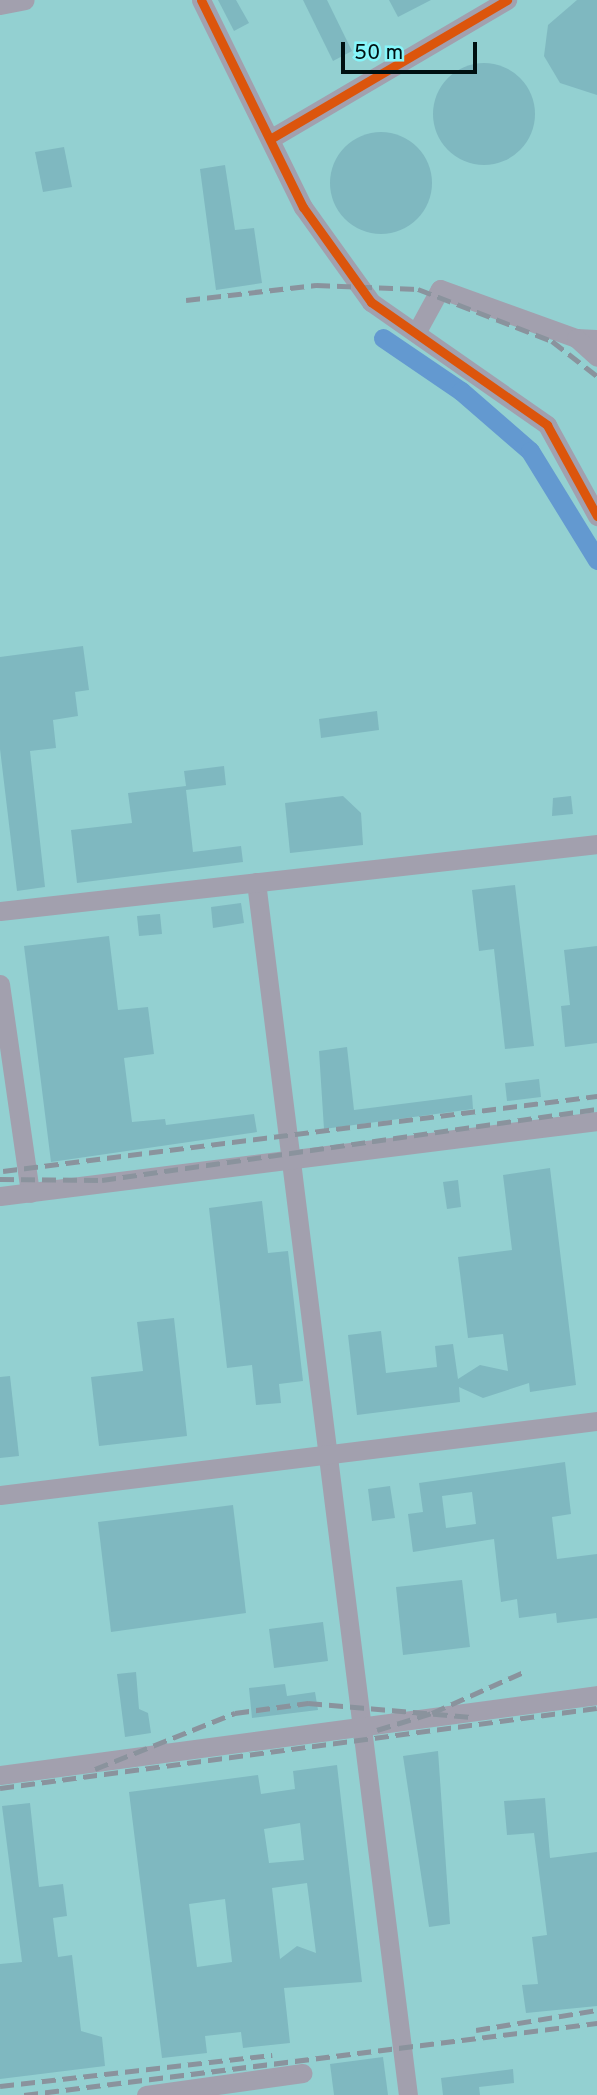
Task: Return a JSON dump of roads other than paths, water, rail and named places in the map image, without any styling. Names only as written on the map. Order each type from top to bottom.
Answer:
[{"type":"street","points":[[0,5],[25,0]]},
{"type":"street","points":[[201,0],[303,207],[371,302],[547,425],[597,516]]},
{"type":"street","points":[[270,139],[507,0]]},
{"type":"street","points":[[416,333],[440,289],[576,338],[597,339]]},
{"type":"street","points":[[576,338],[597,358]]},
{"type":"street","points":[[0,911],[597,844]]},
{"type":"street","points":[[256,882],[292,1163],[324,1455],[408,2095]]},
{"type":"street","points":[[0,984],[30,1193]]},
{"type":"street","points":[[0,1196],[292,1163],[597,1121]]},
{"type":"street","points":[[0,1495],[597,1421]]},
{"type":"street","points":[[0,1775],[359,1724],[597,1695]]},
{"type":"street","points":[[146,2095],[302,2073]]},
{"type":"waterway","points":[[383,338],[461,391],[530,451],[597,560]]},
{"type":"railway","points":[[186,300],[316,285],[418,289],[552,341],[597,376]]},
{"type":"railway","points":[[3,1171],[597,1096]]},
{"type":"railway","points":[[0,1179],[102,1180],[597,1109]]},
{"type":"railway","points":[[377,1730],[432,1713],[526,1671]]},
{"type":"railway","points":[[95,1769],[235,1713],[308,1703],[471,1717]]},
{"type":"railway","points":[[0,1788],[597,1708]]},
{"type":"railway","points":[[476,2030],[597,2010]]},
{"type":"railway","points":[[24,2095],[597,2023]]},
{"type":"railway","points":[[0,2086],[272,2055]]}]
